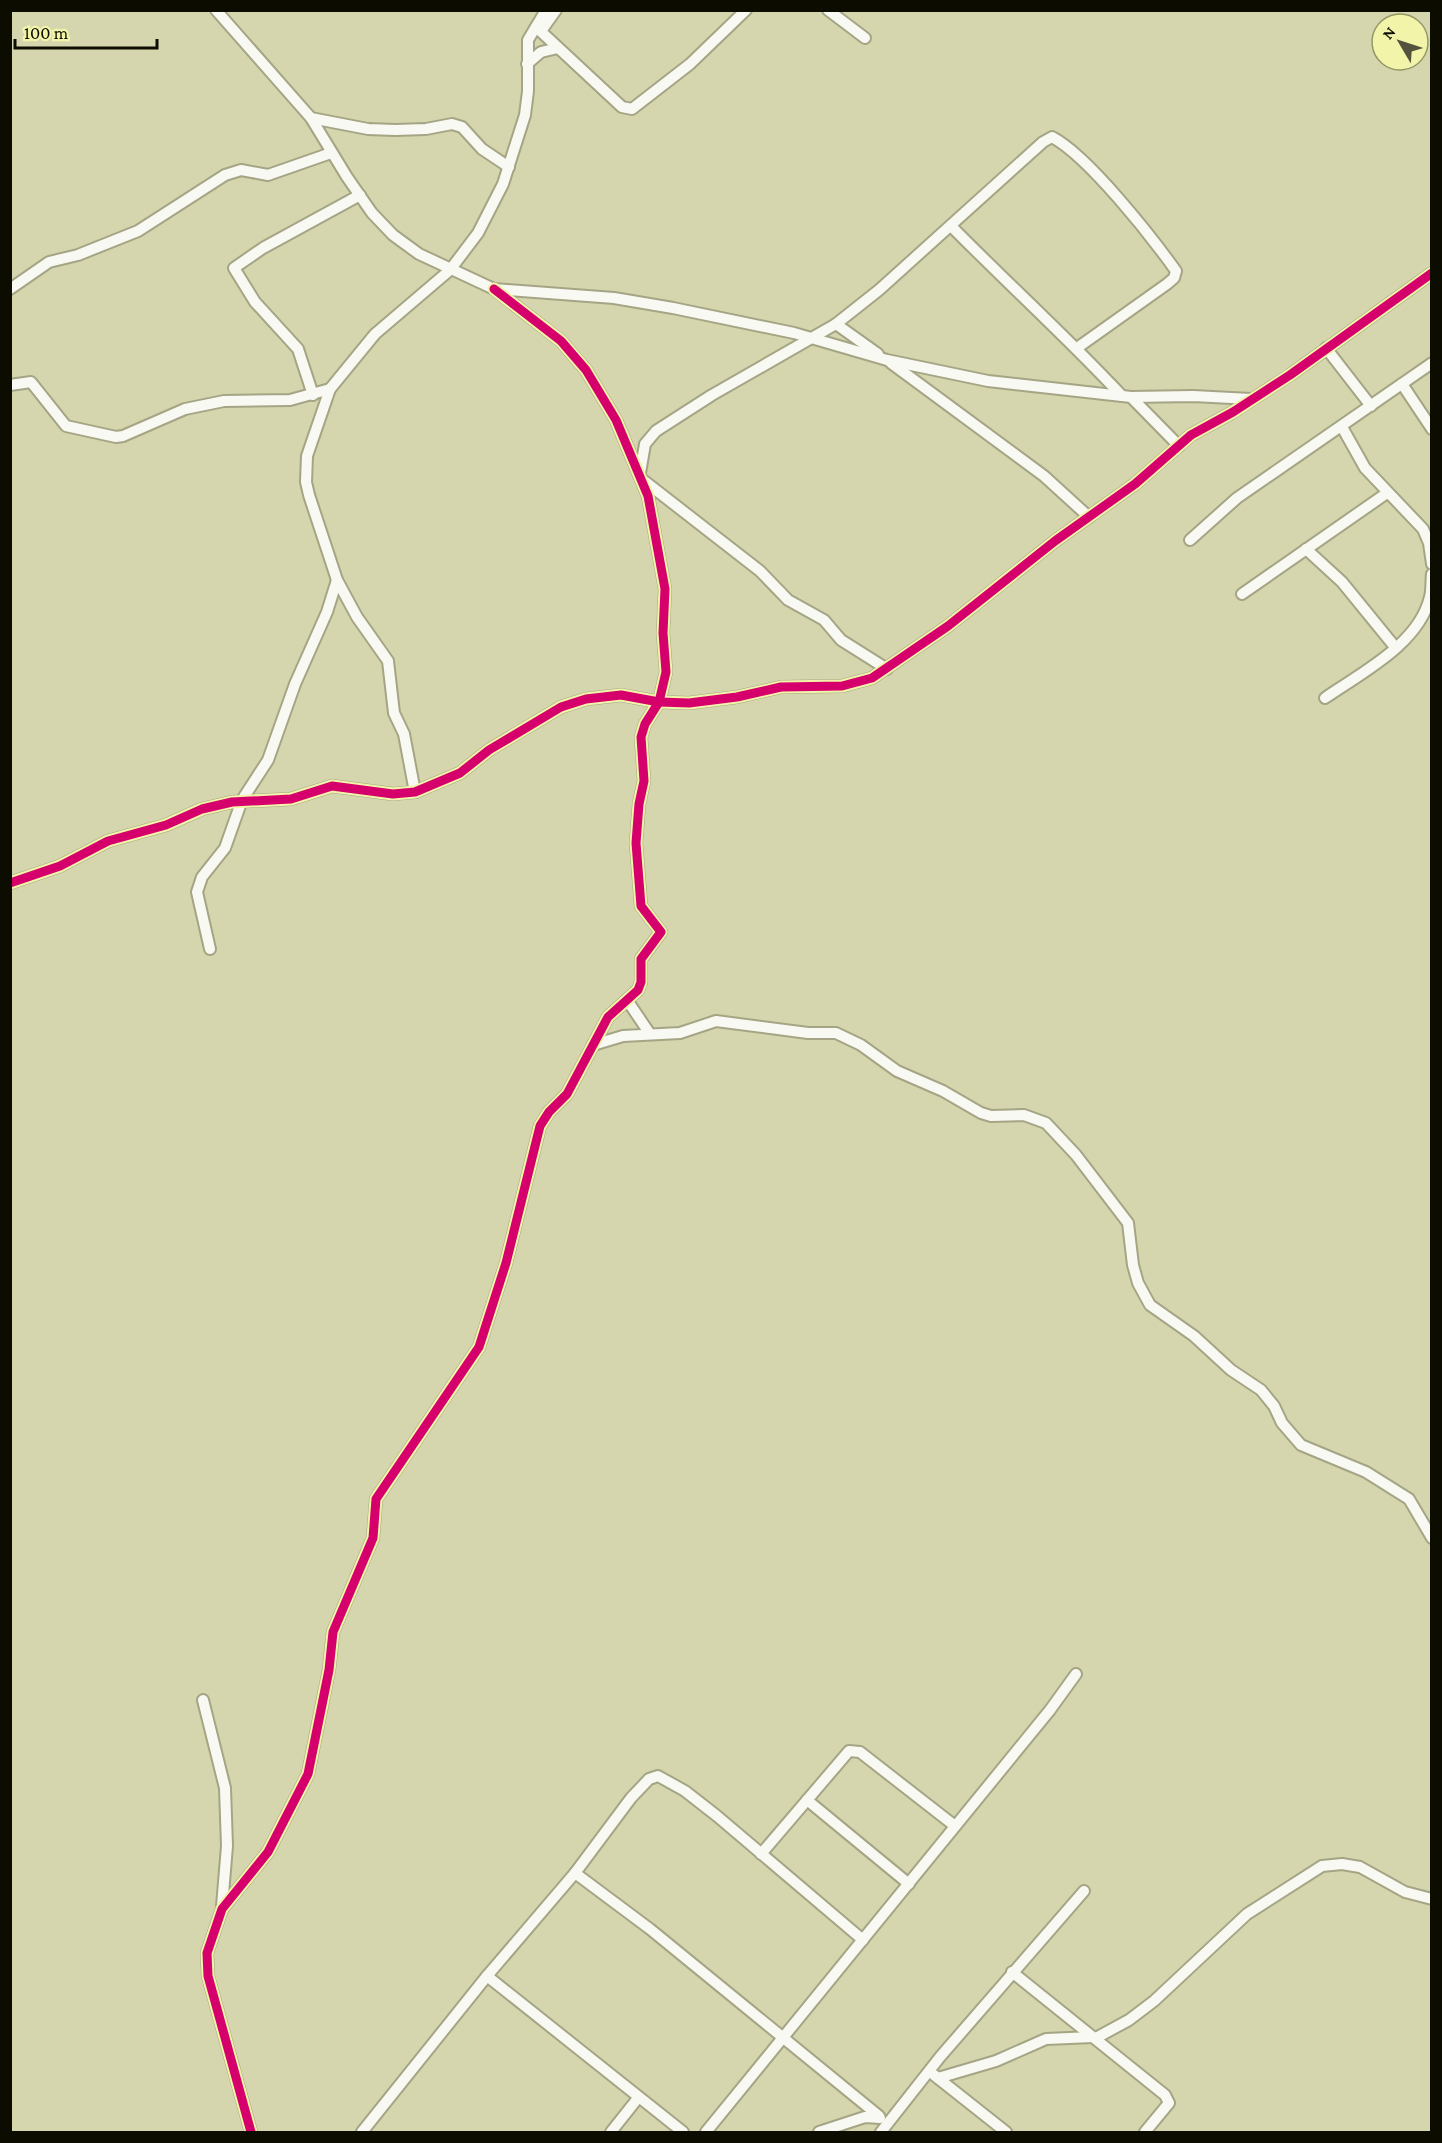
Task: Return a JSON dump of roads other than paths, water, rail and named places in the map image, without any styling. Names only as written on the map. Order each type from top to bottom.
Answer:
[{"type":"street","points":[[216,10],[311,118],[331,153],[372,213],[404,245],[450,270],[494,289],[544,326],[576,357],[616,420],[641,477],[665,590],[663,633],[666,672],[660,702],[645,724],[641,737],[644,781],[638,813],[636,843],[641,906],[661,932],[641,959],[640,986],[612,1013],[567,1094],[549,1112],[540,1126],[506,1263],[478,1347],[376,1499],[373,1538],[333,1632],[332,1655],[323,1706],[308,1774],[302,1790],[258,1868],[222,1909]]},
{"type":"street","points":[[415,792],[404,734],[394,713],[388,661],[357,617],[337,580],[315,519],[306,482],[307,456],[330,389],[375,334],[450,270],[478,233],[509,167],[525,115],[526,48],[546,10]]},
{"type":"street","points":[[538,29],[556,10]]},
{"type":"street","points":[[538,29],[622,107],[632,109],[690,64],[746,10]]},
{"type":"street","points":[[828,10],[865,38]]},
{"type":"street","points":[[527,64],[541,52],[558,48]]},
{"type":"street","points":[[311,118],[377,129],[426,129],[458,125],[483,149],[509,167]]},
{"type":"street","points":[[641,477],[645,444],[656,431],[712,395],[837,324],[951,226],[1043,142],[1052,137],[1081,160],[1123,204],[1176,271],[1174,278],[1167,284],[1077,348]]},
{"type":"street","points":[[10,289],[49,262],[78,255],[138,231],[225,176],[241,170],[268,175],[331,153]]},
{"type":"street","points":[[313,395],[298,349],[255,302],[234,268],[263,248],[360,195]]},
{"type":"street","points":[[951,226],[1020,296],[1179,446]]},
{"type":"street","points":[[10,883],[60,866],[108,841],[166,825],[202,809],[242,800],[291,799],[332,786],[393,794],[415,792],[460,773],[489,750],[561,707],[586,699],[609,695],[635,696],[660,702],[689,703],[737,698],[781,687],[842,686],[872,678],[1135,484],[1191,435],[1251,399],[1431,273]]},
{"type":"street","points":[[494,289],[614,298],[812,339],[887,360],[988,381],[1126,397],[1193,396],[1251,399]]},
{"type":"street","points":[[837,324],[1044,476],[1089,517]]},
{"type":"street","points":[[1326,348],[1371,406]]},
{"type":"street","points":[[1190,540],[1237,498],[1342,428],[1431,363]]},
{"type":"street","points":[[10,385],[31,382],[61,423],[70,429],[116,436],[123,436],[185,409],[224,401],[291,400],[330,389]]},
{"type":"street","points":[[1402,384],[1431,429]]},
{"type":"street","points":[[1342,428],[1365,468],[1424,529],[1429,543],[1431,564]]},
{"type":"street","points":[[641,477],[760,571],[788,600],[824,620],[841,640],[887,669]]},
{"type":"street","points":[[1242,594],[1387,493]]},
{"type":"street","points":[[1306,549],[1342,582],[1395,647]]},
{"type":"street","points":[[1325,698],[1409,635],[1421,618],[1430,598],[1431,574]]},
{"type":"street","points":[[210,949],[197,892],[199,884],[225,848],[242,800],[268,760],[295,684],[327,612],[337,580]]},
{"type":"street","points":[[627,1000],[650,1034]]},
{"type":"street","points":[[593,1045],[616,1036],[680,1033],[716,1021],[808,1033],[836,1033],[861,1045],[897,1071],[943,1091],[981,1113],[991,1116],[1024,1115],[1046,1124],[1076,1155],[1128,1223],[1133,1265],[1138,1283],[1150,1305],[1194,1336],[1231,1370],[1261,1390],[1274,1406],[1282,1423],[1301,1445],[1366,1472],[1409,1499],[1431,1538]]},
{"type":"street","points":[[706,2133],[1050,1710],[1076,1674]]},
{"type":"street","points":[[203,1700],[225,1788],[227,1846],[222,1909],[209,1946],[206,1964],[251,2133]]},
{"type":"street","points":[[761,1854],[849,1751],[853,1750],[860,1752],[954,1826]]},
{"type":"street","points":[[362,2133],[487,1976],[575,1873],[631,1798],[649,1779],[658,1776],[684,1791],[863,1940]]},
{"type":"street","points":[[807,1800],[909,1884]]},
{"type":"street","points":[[934,2075],[996,2061],[1046,2039],[1094,2038],[1122,2024],[1154,2001],[1247,1914],[1322,1866],[1342,1864],[1360,1867],[1411,1894],[1431,1899]]},
{"type":"street","points":[[575,1873],[650,1929],[882,2124]]},
{"type":"street","points":[[882,2124],[934,2075],[1012,1972],[1084,1892]]},
{"type":"street","points":[[1012,1972],[1165,2095],[1169,2103],[1145,2133]]},
{"type":"street","points":[[487,1976],[683,2133]]},
{"type":"street","points":[[934,2075],[1006,2133]]},
{"type":"street","points":[[611,2133],[639,2098]]},
{"type":"street","points":[[819,2133],[865,2117],[882,2124]]}]
